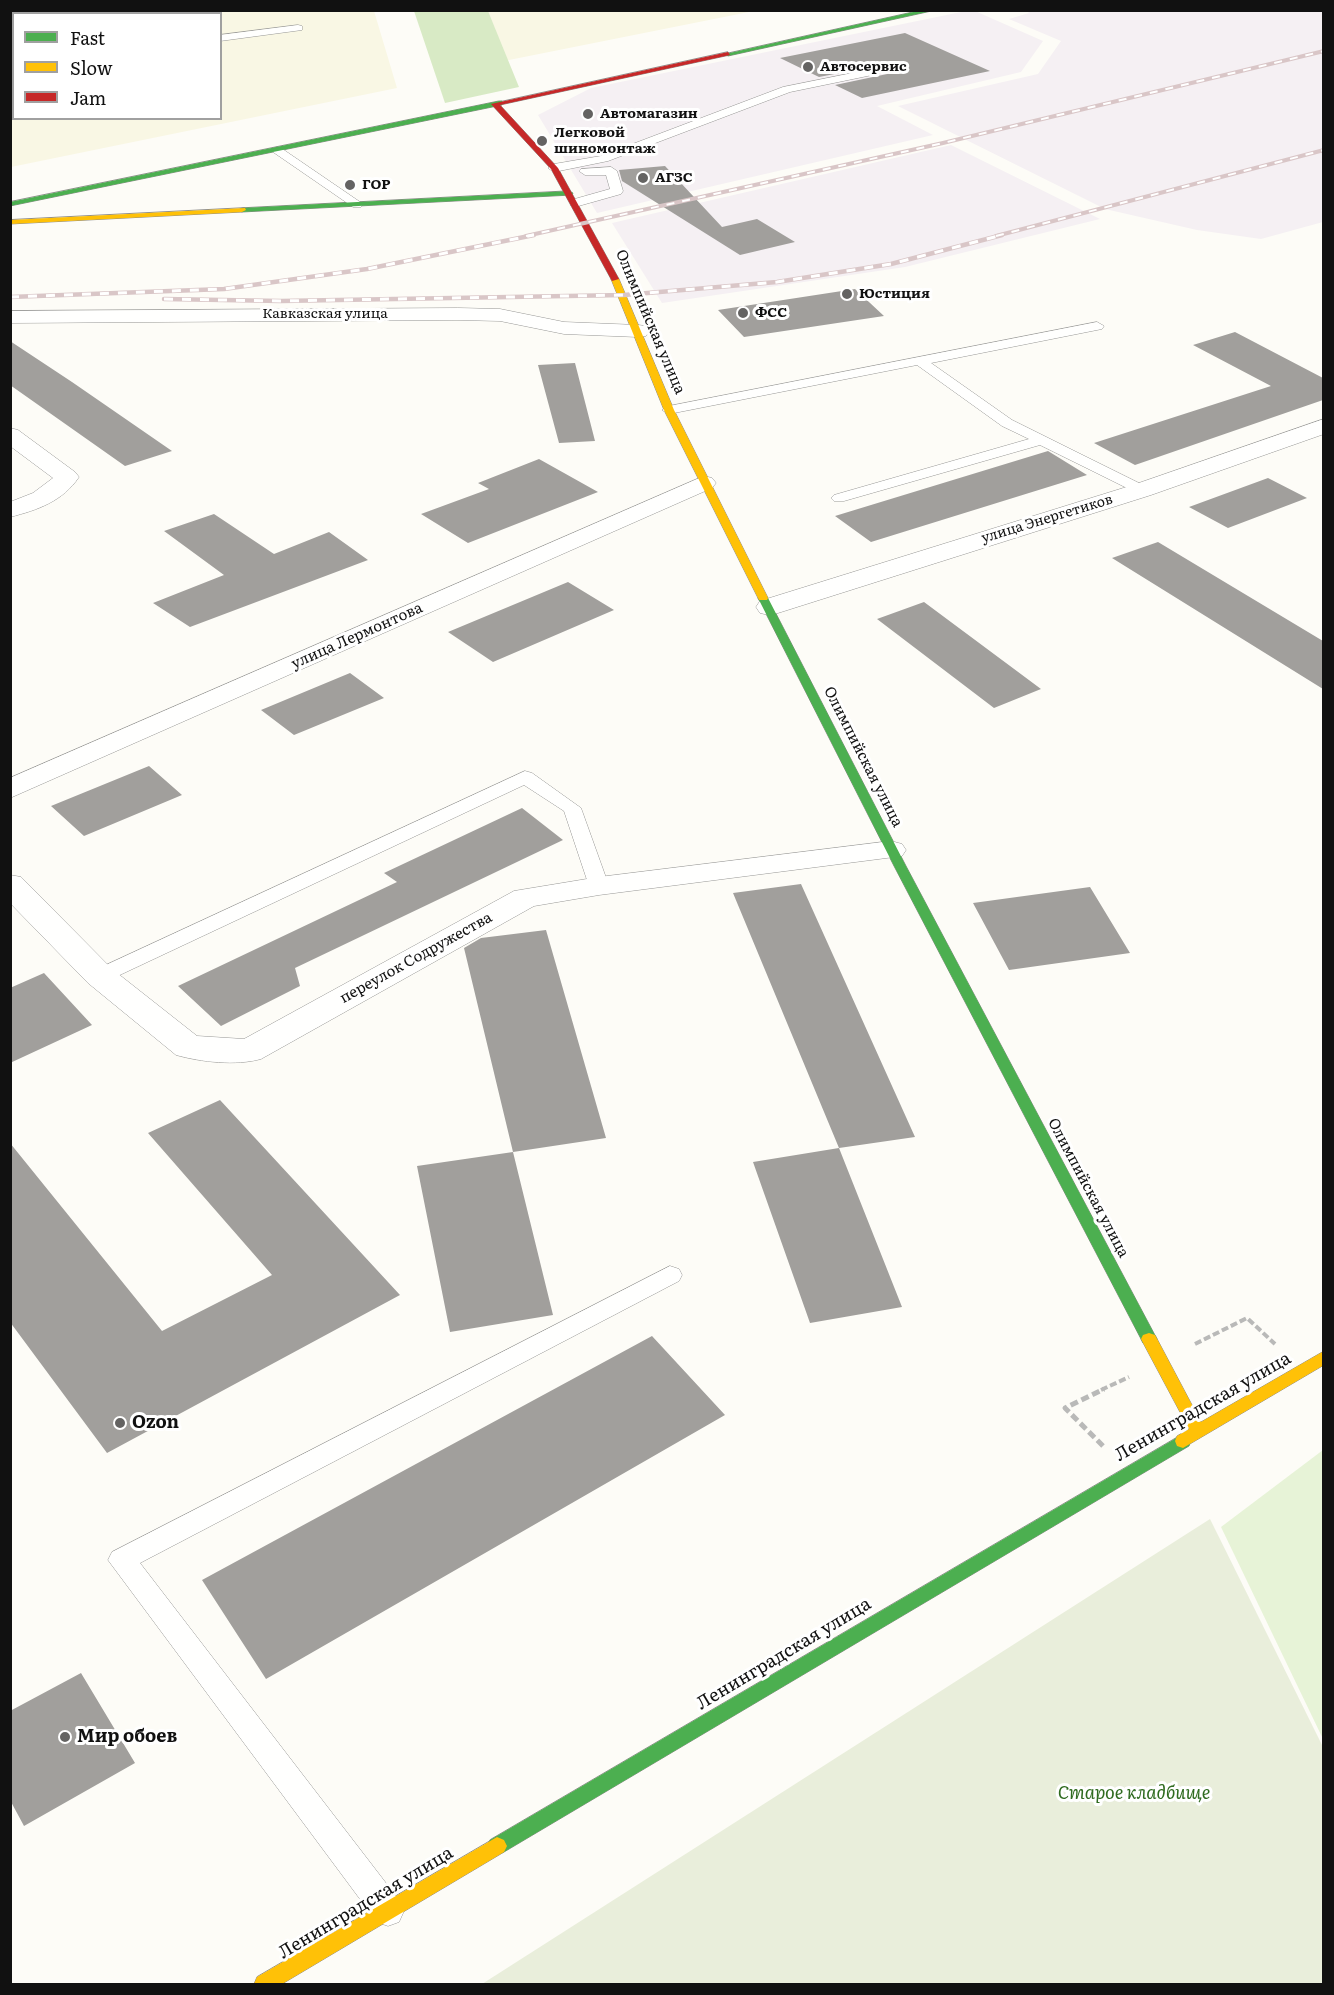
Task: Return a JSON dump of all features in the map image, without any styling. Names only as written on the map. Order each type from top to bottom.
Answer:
[{"type":"street","points":[[10,204],[278,150],[933,10]]},
{"type":"street","name":"Олимпийская улица","points":[[495,104],[555,169],[624,295],[669,410],[704,483],[891,850],[1198,1431]]},
{"type":"street","points":[[10,222],[357,204],[572,198]]},
{"type":"street","name":"Кавказская улица","points":[[10,317],[500,315],[564,328],[638,332]]},
{"type":"street","name":"улица Энергетиков","points":[[768,607],[1142,490],[1323,426]]},
{"type":"street","points":[[10,435],[67,477],[59,488],[44,498],[10,510]]},
{"type":"street","name":"улица Лермонтова","points":[[10,789],[704,483]]},
{"type":"street","name":"переулок Содружества","points":[[10,884],[100,976],[188,1047],[249,1051],[525,898],[599,886],[891,850]]},
{"type":"street","name":"Ленинградская улица","points":[[264,1984],[1323,1357]]},
{"type":"lane","points":[[222,38],[298,28]]},
{"type":"lane","points":[[555,169],[604,159],[787,89],[902,66]]},
{"type":"lane","points":[[278,150],[357,204]]},
{"type":"lane","points":[[555,169],[611,171],[616,190],[572,198]]},
{"type":"lane","points":[[669,410],[1097,326]]},
{"type":"lane","points":[[920,361],[1007,423],[1142,490]]},
{"type":"lane","points":[[839,498],[1043,441]]},
{"type":"lane","points":[[100,976],[525,777],[572,808],[599,886]]},
{"type":"lane","points":[[388,1911],[122,1560],[670,1275]]},
{"type":"shaded area","points":[[470,10],[754,11],[489,64]]},
{"type":"shaded area","points":[[11,11],[374,11],[397,88],[11,167]]},
{"type":"shaded area","points":[[975,11],[1043,41],[1021,72],[877,106],[933,135],[597,213],[538,115],[591,88]]},
{"type":"shaded area","points":[[1027,11],[1323,11],[1323,222],[1261,239],[1197,230],[1105,209],[898,106],[1038,74],[1061,41],[1009,19],[1029,13]]},
{"type":"shaded area","points":[[951,145],[1100,219],[905,267],[662,303],[612,223]]},
{"type":"green space","points":[[414,11],[488,11],[519,87],[445,103]]},
{"type":"green space","points":[[1323,1450],[1323,1739],[1221,1527]]},
{"type":"green space","name":"Старое кладбище","points":[[1210,1519],[1323,1747],[1323,1984],[482,1984]]},
{"type":"building","points":[[905,33],[990,71],[862,98],[835,85],[906,70],[908,63],[902,61],[819,77],[780,58]]},
{"type":"building","points":[[665,166],[722,227],[757,219],[795,242],[740,255],[622,181],[619,170]]},
{"type":"building","points":[[855,289],[884,316],[744,337],[718,310]]},
{"type":"building","points":[[1235,332],[1323,378],[1323,400],[1135,465],[1094,443],[1271,386],[1193,345]]},
{"type":"building","points":[[10,341],[172,451],[125,466],[10,385]]},
{"type":"building","points":[[575,363],[595,441],[559,443],[538,365]]},
{"type":"building","points":[[1048,451],[1087,475],[871,542],[835,516]]},
{"type":"building","points":[[539,459],[598,492],[468,543],[421,514],[489,489],[478,483]]},
{"type":"building","points":[[1268,478],[1307,498],[1228,528],[1189,507]]},
{"type":"building","points":[[214,514],[274,554],[329,532],[368,560],[190,627],[153,603],[224,575],[164,531]]},
{"type":"building","points":[[1158,542],[1323,641],[1323,689],[1112,558]]},
{"type":"building","points":[[568,582],[614,610],[493,662],[448,632]]},
{"type":"building","points":[[924,602],[1041,689],[994,708],[877,619]]},
{"type":"building","points":[[350,673],[384,698],[294,735],[261,710]]},
{"type":"building","points":[[149,766],[182,795],[84,836],[51,806]]},
{"type":"building","points":[[522,808],[563,840],[295,968],[300,986],[221,1026],[178,986],[397,882],[384,873]]},
{"type":"building","points":[[801,884],[915,1137],[839,1148],[733,893]]},
{"type":"building","points":[[1090,887],[1130,953],[1009,970],[973,903]]},
{"type":"building","points":[[546,930],[606,1138],[513,1152],[464,948],[481,938]]},
{"type":"building","points":[[44,973],[92,1025],[10,1063],[10,988]]},
{"type":"building","points":[[220,1100],[400,1295],[107,1453],[10,1322],[10,1143],[162,1331],[272,1275],[148,1133]]},
{"type":"building","points":[[839,1148],[902,1307],[810,1323],[753,1162]]},
{"type":"building","points":[[513,1152],[553,1315],[450,1332],[417,1166]]},
{"type":"building","points":[[652,1336],[725,1415],[266,1679],[202,1580]]},
{"type":"building","name":"Мир обоев","points":[[81,1673],[135,1763],[24,1826],[10,1800],[10,1711]]},
{"type":"railway","points":[[526,236],[943,143],[1324,51]]},
{"type":"railway","points":[[996,236],[1324,150]]},
{"type":"railway","points":[[10,297],[224,289],[367,269],[534,235]]},
{"type":"railway","points":[[164,299],[281,301],[624,295],[777,282],[891,264],[1002,235]]},
{"type":"traffic: fast","points":[[728,54],[933,10]]},
{"type":"traffic: fast","points":[[10,204],[499,103]]},
{"type":"traffic: fast","points":[[242,210],[569,193]]},
{"type":"traffic: fast","points":[[763,598],[900,866],[1149,1339]]},
{"type":"traffic: fast","points":[[497,1846],[1183,1441]]},
{"type":"traffic: slow","points":[[10,222],[242,210]]},
{"type":"traffic: slow","points":[[615,279],[669,410],[763,598]]},
{"type":"traffic: slow","points":[[1149,1339],[1198,1431]]},
{"type":"traffic: slow","points":[[1183,1441],[1324,1357]]},
{"type":"traffic: slow","points":[[264,1984],[497,1846]]},
{"type":"traffic: jam","points":[[499,103],[728,54]]},
{"type":"traffic: jam","points":[[495,104],[554,168],[615,279]]},
{"type":"place","name":"Автосервис","points":[[808,67]]},
{"type":"place","name":"Автомагазин","points":[[588,114]]},
{"type":"place","name":"Легковой шиномонтаж","points":[[542,141]]},
{"type":"place","name":"АГЗС","points":[[643,178]]},
{"type":"place","name":"ГОР","points":[[350,185]]},
{"type":"place","name":"Юстиция","points":[[847,294]]},
{"type":"place","name":"ФСС","points":[[743,313]]},
{"type":"place","name":"Ozon","points":[[120,1423]]},
{"type":"place","name":"Мир обоев","points":[[65,1737]]}]
